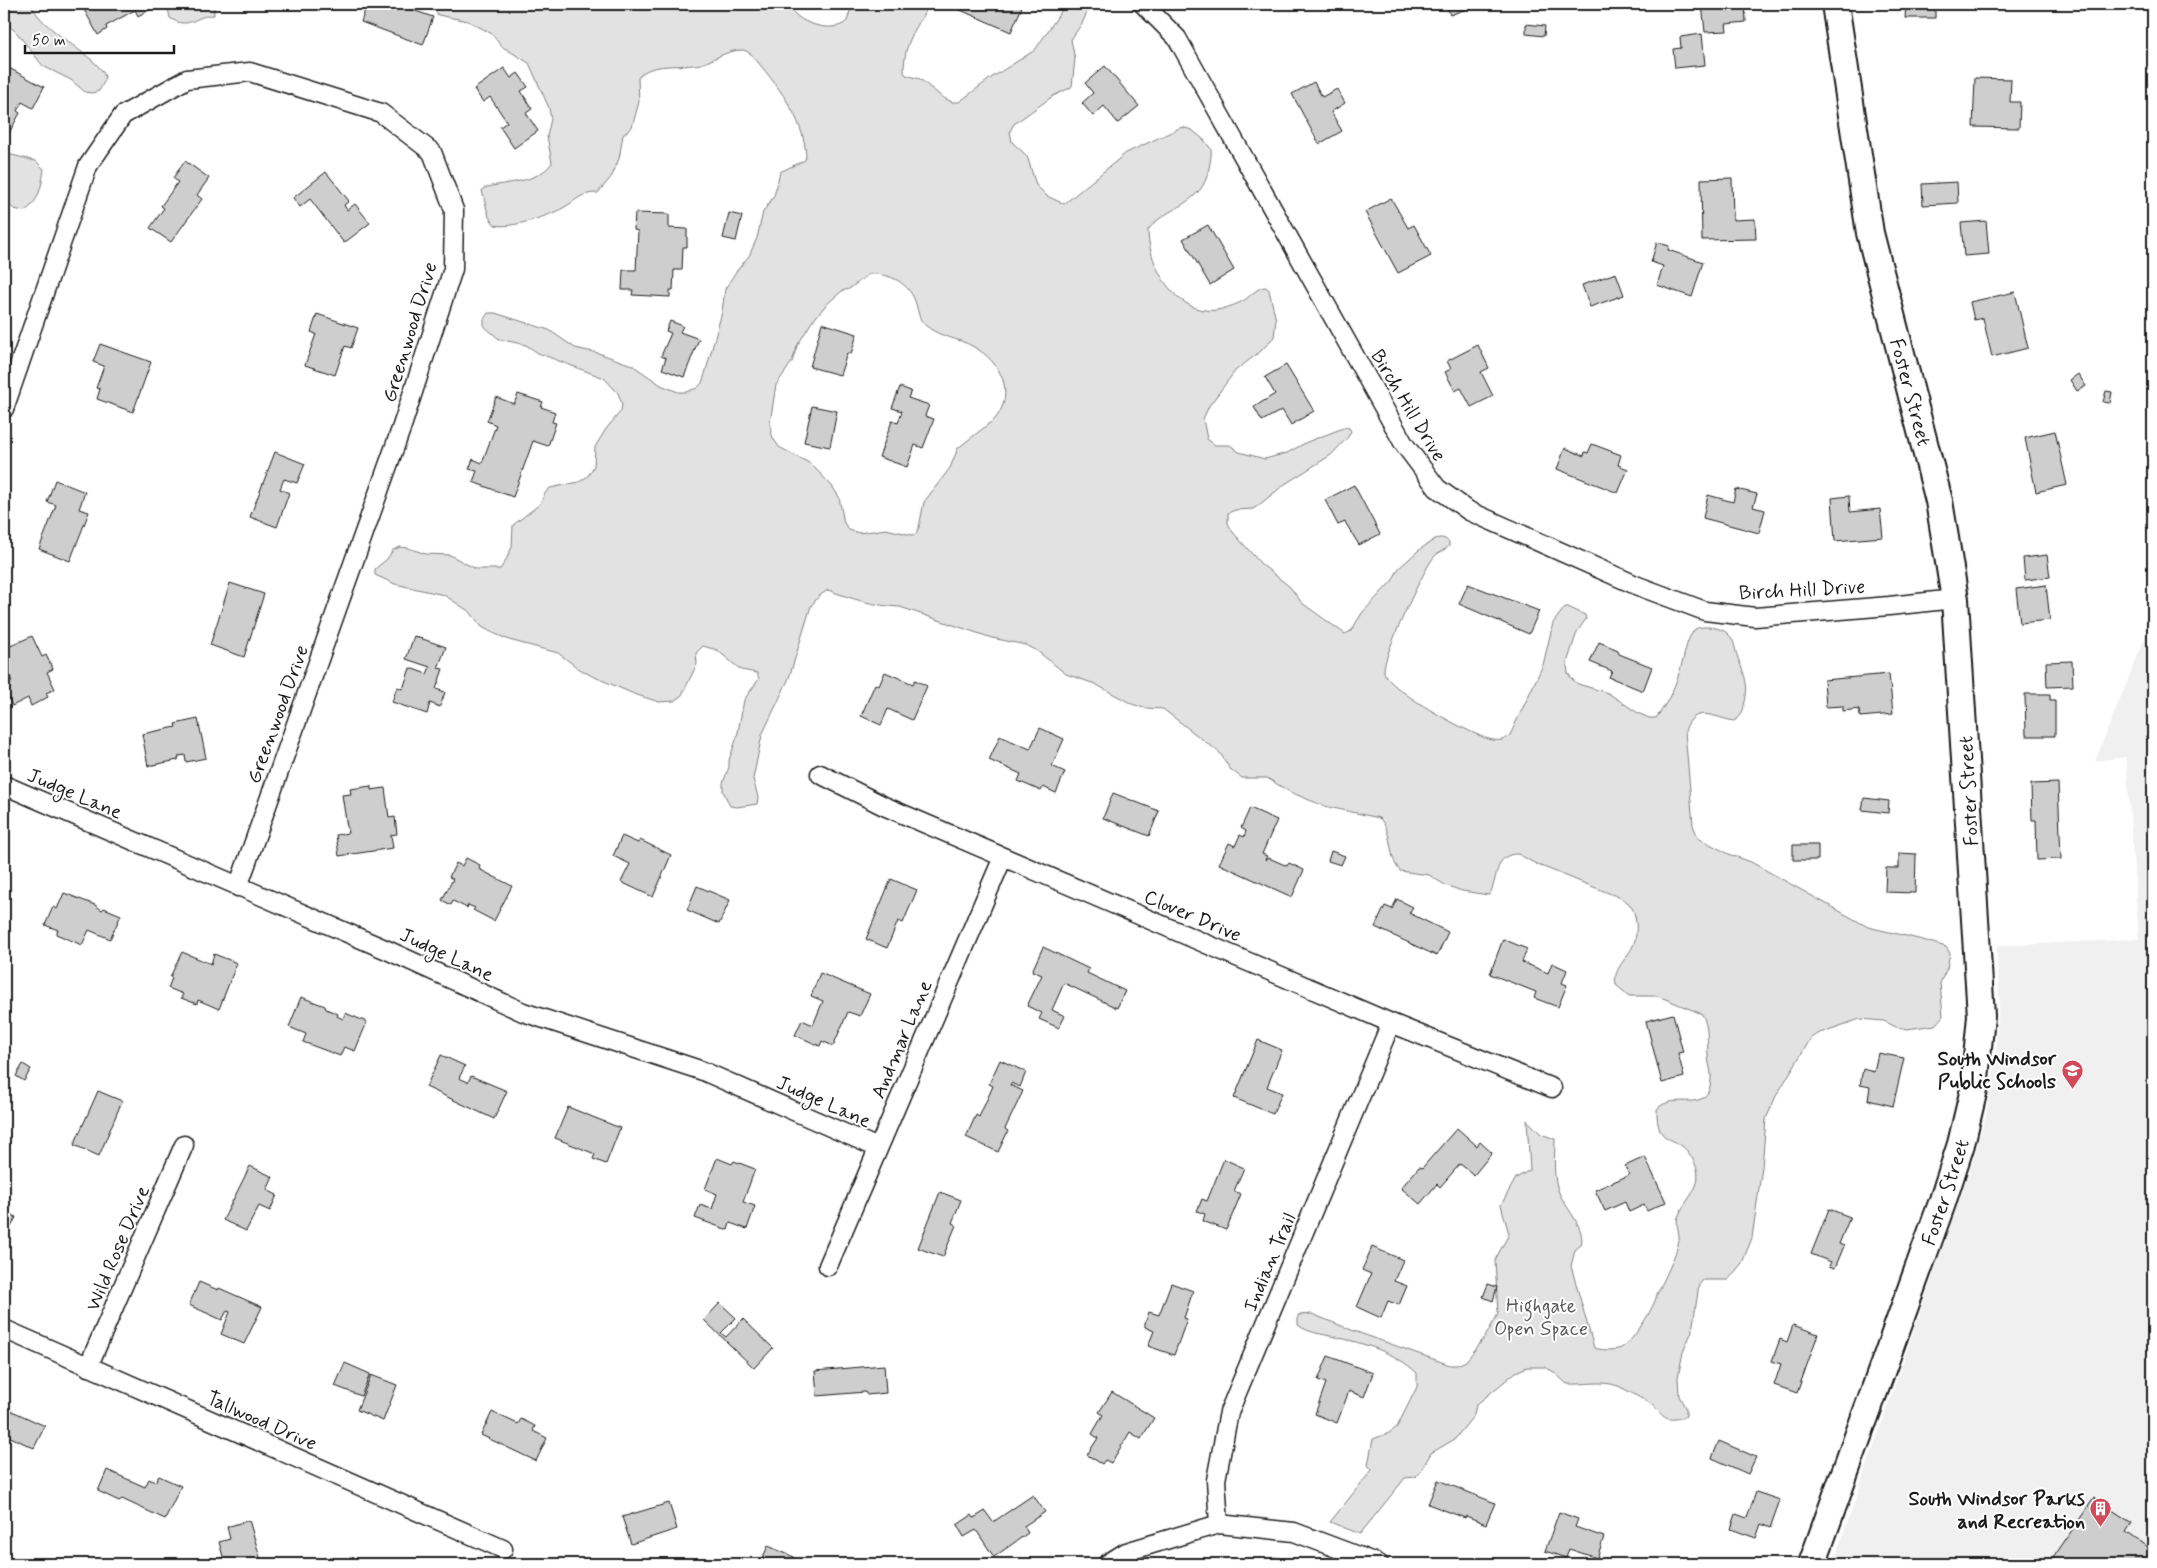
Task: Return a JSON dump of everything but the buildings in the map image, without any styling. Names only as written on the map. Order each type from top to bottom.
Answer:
[{"type":"street","name":"Birch Hill Drive","points":[[1143,4],[1177,38],[1404,444],[1437,488],[1469,511],[1638,586],[1706,611],[1755,617],[1955,599]]},
{"type":"street","name":"Foster Street","points":[[1812,1564],[1942,1203],[1961,1144],[1974,1089],[1981,1016],[1955,599],[1939,501],[1870,233],[1835,4]]},
{"type":"street","name":"Greenwood Drive","points":[[4,409],[88,166],[123,115],[187,79],[250,72],[381,113],[432,152],[454,210],[453,269],[401,429],[238,887]]},
{"type":"street","name":"Clover Drive","points":[[820,774],[884,806],[1391,1023],[1552,1088]]},
{"type":"street","name":"Judge Lane","points":[[4,785],[386,950],[523,1012],[703,1071],[878,1148]]},
{"type":"street","name":"Andmar Lane","points":[[828,1266],[1003,857]]},
{"type":"street","name":"Indian Trail","points":[[1219,1524],[1216,1480],[1229,1412],[1391,1023]]},
{"type":"street","name":"Wild Rose Drive","points":[[88,1367],[184,1145]]},
{"type":"street","name":"Tallwood Drive","points":[[4,1329],[503,1549]]},
{"type":"street","points":[[1107,1564],[1126,1552],[1219,1524],[1294,1532],[1379,1564]]},
{"type":"shaded area","name":"South Windsor Public Schools","points":[[2153,618],[2153,1564],[1833,1564],[1974,1157],[1986,1115],[1996,1054],[1999,1001],[1997,946],[2139,939],[2126,757],[2095,761]]},
{"type":"green space","points":[[4,4],[31,4],[46,24],[101,69],[105,77],[99,91],[85,92],[71,80],[43,66],[17,33],[4,21]]},
{"type":"green space","points":[[167,4],[214,4],[214,15],[187,23],[177,22],[170,18]]},
{"type":"green space","name":"Highgate Open Space","points":[[430,4],[789,4],[792,11],[798,17],[815,25],[833,27],[847,21],[850,11],[856,4],[929,4],[908,44],[904,72],[906,75],[920,79],[942,97],[952,102],[959,102],[991,78],[1035,50],[1066,4],[1087,4],[1086,15],[1071,40],[1075,59],[1072,86],[1053,96],[1014,124],[1010,131],[1012,142],[1027,156],[1036,185],[1047,196],[1064,204],[1126,153],[1182,127],[1192,130],[1211,149],[1209,168],[1200,190],[1192,198],[1165,215],[1148,230],[1149,244],[1160,274],[1169,288],[1180,299],[1192,306],[1206,310],[1222,309],[1233,305],[1243,301],[1260,288],[1266,287],[1269,290],[1276,320],[1274,337],[1261,351],[1235,371],[1209,406],[1203,419],[1207,439],[1215,445],[1230,445],[1239,452],[1265,459],[1287,453],[1307,442],[1346,427],[1351,431],[1348,437],[1331,455],[1285,484],[1253,509],[1235,510],[1228,513],[1228,523],[1232,531],[1261,564],[1290,587],[1302,603],[1345,634],[1351,631],[1362,613],[1392,581],[1399,568],[1419,550],[1435,539],[1441,538],[1449,542],[1449,546],[1434,557],[1413,595],[1389,651],[1384,672],[1389,680],[1400,689],[1432,711],[1468,731],[1493,740],[1502,740],[1510,735],[1543,665],[1553,623],[1565,607],[1585,615],[1586,619],[1577,632],[1567,663],[1568,673],[1572,679],[1578,684],[1608,693],[1649,718],[1656,718],[1669,698],[1678,678],[1688,641],[1695,629],[1703,627],[1717,628],[1730,636],[1734,642],[1746,683],[1747,690],[1742,712],[1734,721],[1713,715],[1699,715],[1689,722],[1685,731],[1693,825],[1698,838],[1729,854],[1751,862],[1868,927],[1946,947],[1950,953],[1947,968],[1940,983],[1943,1016],[1935,1025],[1907,1029],[1896,1027],[1884,1021],[1860,1019],[1817,1034],[1811,1038],[1776,1096],[1766,1119],[1762,1167],[1752,1238],[1742,1263],[1728,1280],[1703,1280],[1699,1285],[1692,1331],[1683,1352],[1678,1377],[1679,1396],[1686,1409],[1686,1416],[1678,1419],[1667,1418],[1646,1401],[1612,1384],[1567,1384],[1554,1372],[1545,1367],[1527,1367],[1516,1372],[1476,1405],[1474,1415],[1455,1439],[1431,1453],[1415,1477],[1405,1478],[1360,1534],[1330,1522],[1372,1470],[1368,1465],[1373,1439],[1389,1433],[1397,1427],[1417,1387],[1417,1373],[1399,1359],[1378,1349],[1357,1342],[1311,1332],[1298,1325],[1298,1315],[1312,1314],[1450,1365],[1457,1365],[1466,1361],[1485,1337],[1498,1314],[1495,1260],[1509,1234],[1501,1205],[1516,1178],[1530,1170],[1527,1120],[1541,1134],[1555,1139],[1554,1167],[1557,1188],[1581,1232],[1581,1245],[1575,1250],[1571,1266],[1594,1348],[1614,1350],[1621,1348],[1637,1332],[1652,1307],[1673,1260],[1679,1240],[1678,1217],[1697,1183],[1698,1176],[1692,1158],[1686,1150],[1668,1139],[1660,1130],[1657,1109],[1664,1104],[1698,1100],[1704,1097],[1709,1090],[1711,1076],[1708,1059],[1707,1029],[1702,1014],[1658,996],[1629,996],[1616,985],[1616,973],[1632,948],[1636,934],[1634,913],[1625,900],[1536,864],[1518,854],[1504,858],[1500,863],[1489,895],[1462,891],[1445,885],[1429,875],[1400,871],[1393,858],[1387,830],[1379,818],[1324,806],[1290,792],[1267,778],[1242,778],[1230,769],[1220,753],[1163,709],[1145,708],[1132,704],[1095,684],[1066,674],[1036,650],[1026,645],[992,638],[900,607],[864,602],[828,590],[819,596],[811,606],[789,678],[762,735],[753,779],[758,797],[757,804],[737,807],[730,806],[723,791],[723,783],[737,737],[744,700],[759,679],[757,673],[741,670],[717,650],[703,646],[696,653],[697,664],[682,695],[674,701],[659,702],[634,694],[592,676],[558,653],[509,640],[491,632],[482,627],[470,612],[444,595],[395,584],[375,575],[375,569],[387,559],[393,550],[400,547],[426,554],[450,555],[476,569],[500,569],[512,547],[513,525],[540,504],[545,493],[550,488],[579,482],[588,476],[594,466],[595,447],[606,429],[621,411],[622,404],[618,393],[604,378],[538,353],[526,345],[499,339],[484,326],[484,319],[488,313],[495,313],[549,330],[575,348],[598,353],[632,365],[661,385],[678,392],[686,392],[697,388],[702,383],[705,374],[722,312],[725,289],[749,256],[757,238],[763,212],[774,196],[780,172],[805,160],[806,156],[800,128],[787,102],[752,55],[745,50],[736,50],[701,64],[658,67],[650,69],[638,78],[639,102],[632,127],[623,135],[619,159],[612,176],[598,193],[583,196],[549,215],[510,225],[495,225],[489,217],[482,191],[484,188],[521,181],[538,175],[552,163],[547,136],[551,119],[549,108],[529,63],[501,46],[492,34],[468,21],[438,15]],"holes":[[[869,274],[892,278],[909,290],[920,318],[931,330],[968,344],[984,353],[998,370],[1005,389],[1001,409],[995,419],[958,448],[950,468],[924,502],[919,527],[916,534],[912,535],[886,529],[859,533],[849,530],[844,523],[839,497],[832,486],[811,464],[779,447],[771,431],[770,423],[776,385],[792,362],[797,346],[811,323],[826,305],[842,291],[849,289]]]},
{"type":"green space","points":[[4,153],[36,161],[44,169],[41,187],[36,199],[24,211],[14,209],[4,200]]},
{"type":"green space","points":[[1274,1557],[1305,1564],[1273,1564]]},
{"type":"place","name":"South Windsor Public Schools","points":[[2072,1089]]},
{"type":"place","name":"South Windsor Parks and Recreation","points":[[2101,1528]]}]
